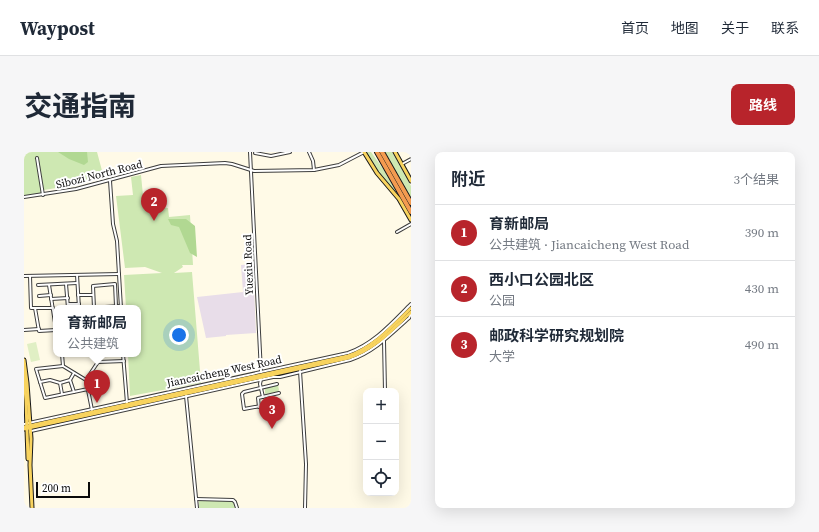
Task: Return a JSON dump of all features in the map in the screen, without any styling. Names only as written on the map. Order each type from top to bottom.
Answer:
[{"type":"highway","points":[[376,152],[411,212]]},
{"type":"highway","points":[[382,152],[411,203]]},
{"type":"main road","points":[[364,152],[377,173],[399,199],[411,220]]},
{"type":"main road","points":[[395,152],[411,181]]},
{"type":"main road","name":"Jiancaicheng West Road","points":[[27,427],[92,410],[186,394],[352,354],[382,339],[411,308]]},
{"type":"main road","name":"Jiancaicheng West Road","points":[[186,394],[213,385],[300,370],[351,357],[370,348],[411,313]]},
{"type":"main road","points":[[24,360],[27,427]]},
{"type":"main road","points":[[24,373],[31,508]]},
{"type":"main road","name":"Jiancaicheng West Road","points":[[27,427],[127,404]]},
{"type":"street","name":"Yuexiu Road","points":[[250,152],[261,376],[260,388]]},
{"type":"street","points":[[255,153],[271,156],[290,152]]},
{"type":"street","points":[[309,152],[313,161],[314,170]]},
{"type":"street","name":"Sibozi North Road","points":[[24,197],[72,190],[171,165],[229,163],[251,170],[314,170],[339,165],[364,152]]},
{"type":"street","points":[[37,158],[43,195]]},
{"type":"street","points":[[402,164],[411,159]]},
{"type":"street","points":[[110,180],[113,224],[117,241],[121,305]]},
{"type":"street","points":[[397,232],[411,224]]},
{"type":"street","points":[[24,276],[119,274]]},
{"type":"street","points":[[66,284],[68,304],[79,304],[77,275]]},
{"type":"street","points":[[30,276],[31,308],[53,308],[49,284]]},
{"type":"street","points":[[38,285],[77,283]]},
{"type":"street","points":[[94,305],[93,286],[115,284],[116,305]]},
{"type":"street","points":[[38,296],[51,295]]},
{"type":"street","points":[[78,296],[93,295]]},
{"type":"street","points":[[51,299],[68,298]]},
{"type":"street","name":"Jiancaicheng West Road","points":[[127,404],[242,376],[261,376],[344,354],[361,348],[379,336],[411,304]]},
{"type":"street","points":[[35,308],[39,329]]},
{"type":"street","points":[[24,330],[53,330]]},
{"type":"street","points":[[382,339],[385,388]]},
{"type":"street","points":[[62,357],[63,366]]},
{"type":"street","points":[[96,357],[98,362]]},
{"type":"street","points":[[123,357],[127,404]]},
{"type":"street","points":[[98,362],[124,361]]},
{"type":"street","points":[[92,410],[86,380],[98,362]]},
{"type":"street","points":[[86,380],[63,366],[36,369],[45,398],[88,389]]},
{"type":"street","points":[[300,370],[306,464],[305,508]]},
{"type":"street","points":[[40,382],[50,380],[60,383],[70,380],[74,373]]},
{"type":"street","points":[[70,380],[74,392]]},
{"type":"street","points":[[60,383],[62,394]]},
{"type":"street","points":[[277,384],[242,393],[244,409],[277,403]]},
{"type":"street","points":[[202,385],[213,385]]},
{"type":"street","points":[[260,388],[263,397]]},
{"type":"street","points":[[259,407],[258,398],[279,393]]},
{"type":"street","points":[[186,394],[197,508]]},
{"type":"street","name":"Jiancaicheng West Road","points":[[27,427],[186,394]]},
{"type":"street","points":[[196,499],[233,500],[237,508]]},
{"type":"shaded area","points":[[253,264],[256,333],[206,338],[197,297],[243,292],[241,265]]},
{"type":"green space","points":[[24,152],[97,152],[104,178],[92,179],[86,183],[44,190],[41,194],[24,197]]},
{"type":"green space","points":[[58,152],[87,152],[88,162],[84,165],[69,159]]},
{"type":"green space","points":[[365,152],[371,152],[384,170],[399,197],[380,176]]},
{"type":"green space","points":[[385,152],[392,152],[411,186],[411,199]]},
{"type":"green space","points":[[141,175],[144,206],[168,208],[169,217],[190,215],[193,265],[182,265],[183,267],[174,273],[192,272],[201,383],[130,396],[128,357],[141,357],[141,305],[126,305],[124,275],[162,273],[145,267],[125,268],[116,196],[133,195],[131,177]]},
{"type":"green space","points":[[168,219],[186,219],[195,226],[197,257],[190,253],[179,227],[171,225]]},
{"type":"green space","points":[[36,342],[40,360],[31,362],[27,344]]},
{"type":"green space","points":[[278,385],[278,392],[265,394],[265,388]]},
{"type":"green space","points":[[199,501],[232,501],[235,502],[236,508],[199,508]]},
{"type":"place","name":"西小口公园北区","points":[[154,221]]},
{"type":"place","name":"育新邮局","points":[[97,403]]},
{"type":"place","name":"邮政科学研究规划院","points":[[272,429]]}]
